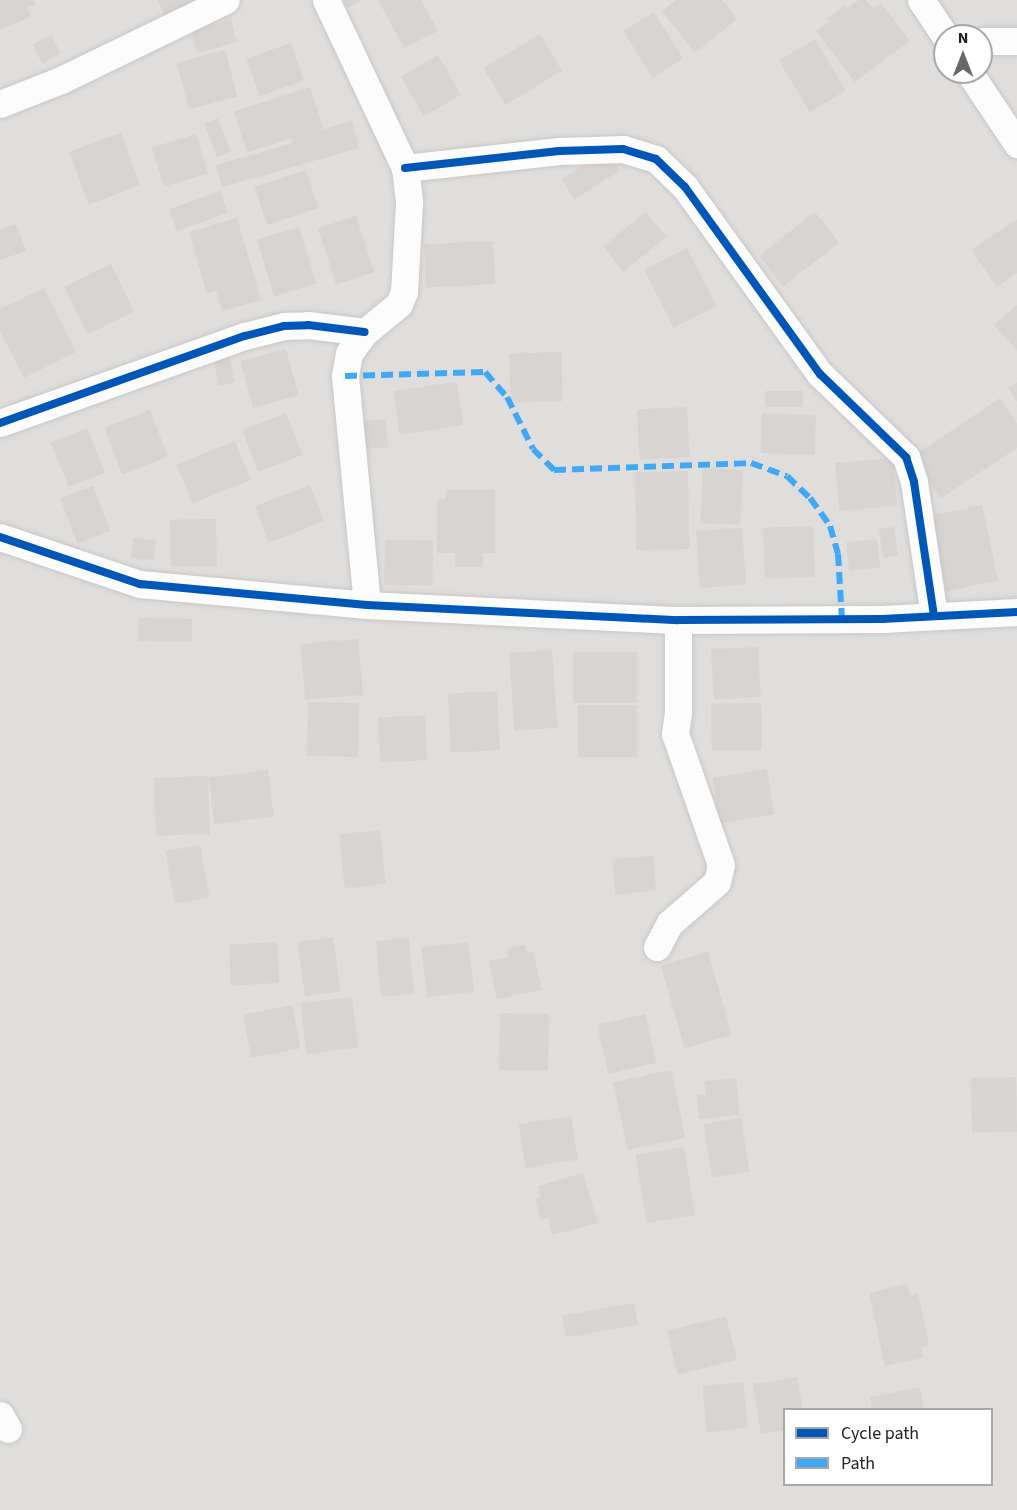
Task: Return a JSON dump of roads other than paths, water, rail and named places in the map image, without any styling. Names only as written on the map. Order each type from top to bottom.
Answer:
[{"type":"street","points":[[0,104],[61,80],[226,0]]},
{"type":"street","points":[[326,0],[405,168],[409,203],[404,292],[399,304],[365,332],[349,353],[345,376],[367,605]]},
{"type":"street","points":[[921,0],[937,24]]},
{"type":"street","points":[[993,41],[1017,41]]},
{"type":"street","points":[[977,84],[1017,144]]},
{"type":"street","points":[[405,168],[559,152],[612,149],[623,149],[656,159],[685,187],[820,374],[906,457],[914,482],[934,616]]},
{"type":"street","points":[[0,423],[245,336],[284,326],[309,325],[365,332]]},
{"type":"street","points":[[0,537],[140,584],[367,605],[678,620],[934,616],[1017,612]]},
{"type":"street","points":[[657,946],[670,923],[717,882],[721,865],[675,734],[678,713],[678,620]]}]
